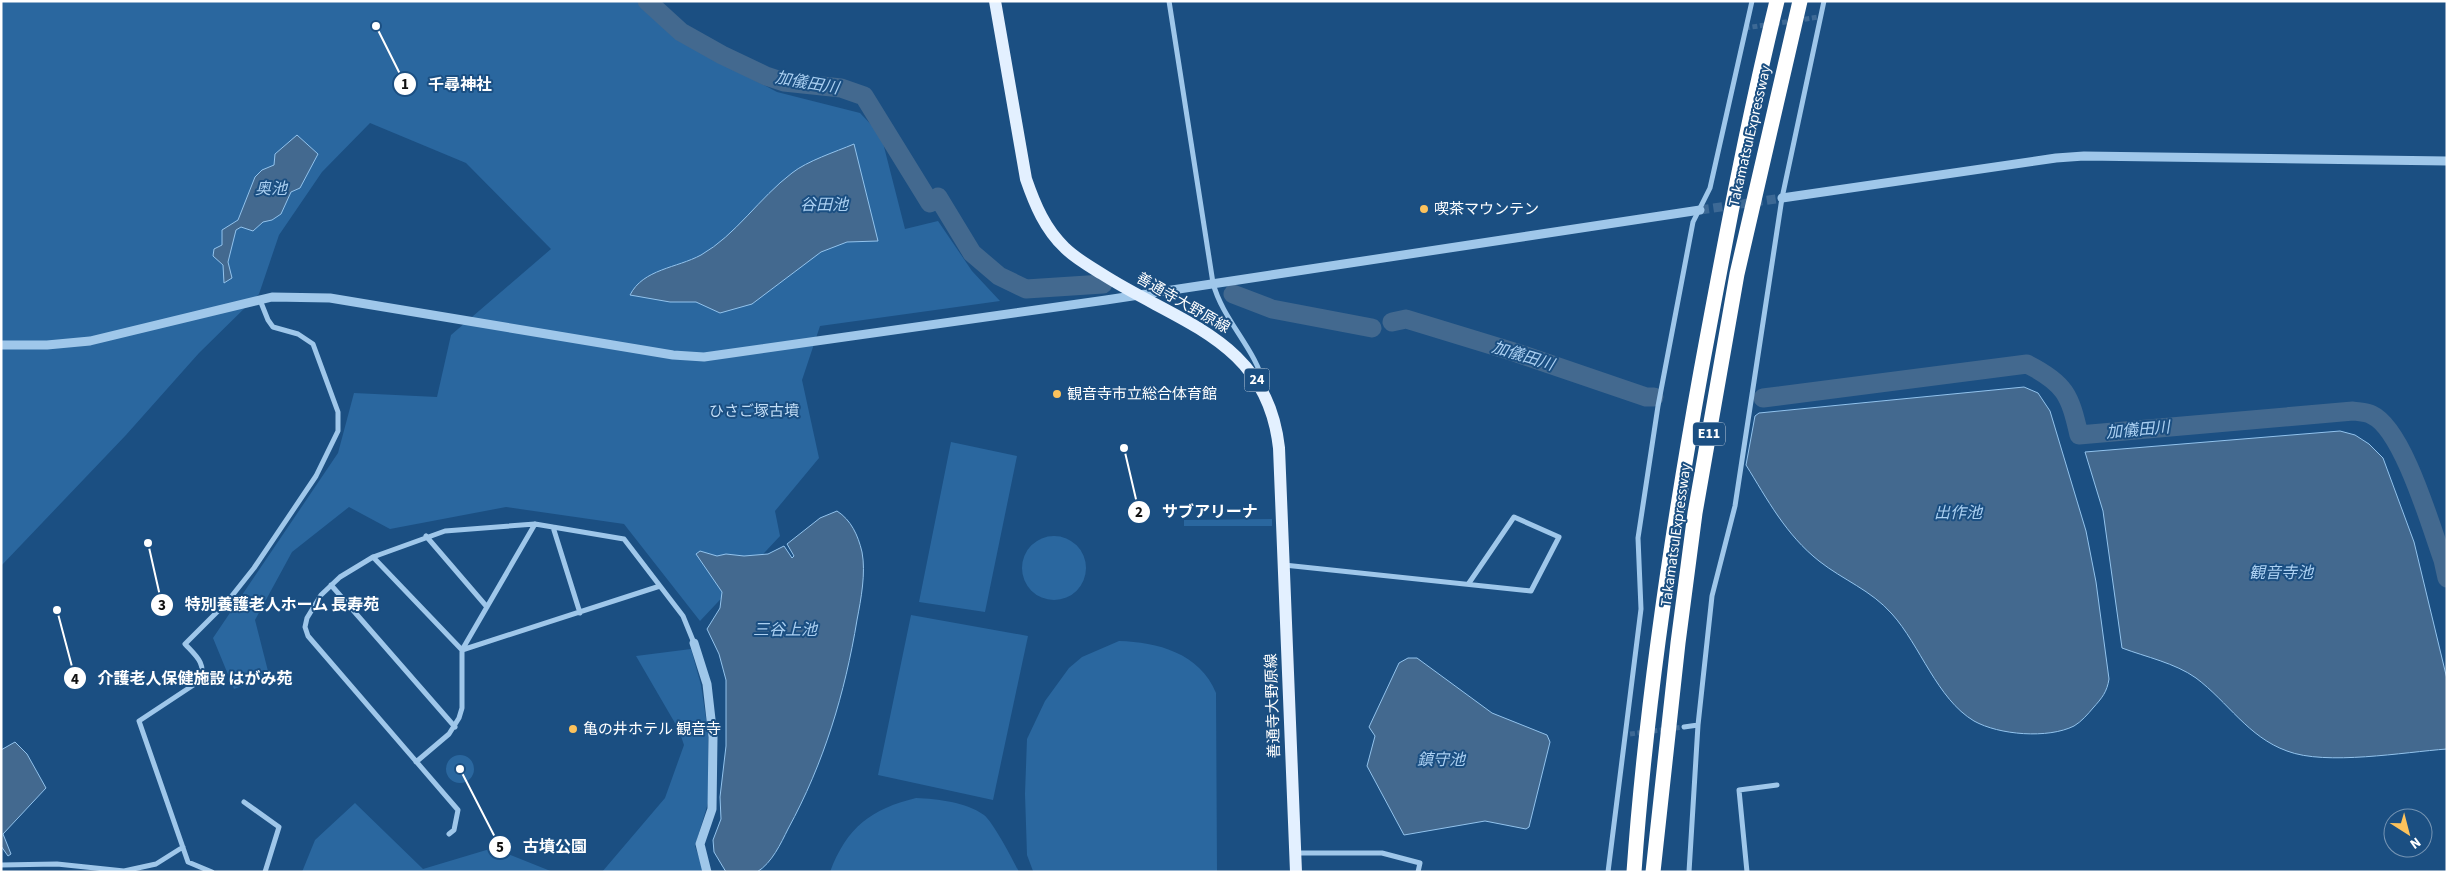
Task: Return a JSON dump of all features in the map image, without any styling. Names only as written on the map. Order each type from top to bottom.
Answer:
[{"type":"highway","name":"Takamatsu Expressway","points":[[1634,872],[1658,634],[1677,508],[1720,268],[1777,1]]},
{"type":"highway","name":"Takamatsu Expressway","points":[[1653,872],[1678,642],[1695,513],[1737,274],[1800,1]]},
{"type":"main road","name":"善通寺大野原線","points":[[995,1],[1026,180],[1035,207],[1048,229],[1065,249],[1086,264],[1206,333],[1228,348],[1249,368],[1266,395],[1277,431],[1279,448],[1296,872]]},
{"type":"street","points":[[1169,1],[1213,283],[1217,299],[1261,370],[1266,395]]},
{"type":"street","points":[[1608,872],[1628,734],[1641,609],[1638,538],[1658,406],[1693,222],[1710,188],[1752,1]]},
{"type":"street","points":[[1689,872],[1698,725],[1712,596],[1736,506],[1782,198],[1824,1]]},
{"type":"street","points":[[1782,198],[2056,158],[2084,156],[2447,161]]},
{"type":"street","points":[[1,345],[47,345],[90,341],[272,297],[304,296],[330,298],[673,355],[704,357],[1137,295],[1700,210]]},
{"type":"street","points":[[212,872],[188,862],[139,720],[201,680],[204,671],[202,662],[185,644],[227,602],[254,568],[316,476],[338,431],[338,412],[313,344],[298,334],[273,327],[260,300]]},
{"type":"street","points":[[1284,565],[1531,591],[1559,537],[1514,517],[1469,583]]},
{"type":"street","points":[[416,762],[455,727],[462,708],[462,650],[535,524]]},
{"type":"street","points":[[449,834],[454,830],[458,810],[308,636],[305,626],[307,618],[321,595],[331,585],[351,568],[374,557],[445,530],[535,524],[624,539],[683,616],[707,684],[713,737],[712,809],[700,844],[708,872]]},
{"type":"street","points":[[553,527],[580,613]]},
{"type":"street","points":[[426,536],[486,607]]},
{"type":"street","points":[[374,557],[462,650]]},
{"type":"street","points":[[331,585],[455,727]]},
{"type":"street","points":[[462,650],[660,586]]},
{"type":"street","points":[[1684,727],[1698,725]]},
{"type":"street","points":[[1746,872],[1739,790],[1777,785]]},
{"type":"street","points":[[244,802],[279,827],[265,872]]},
{"type":"street","points":[[1,865],[57,864],[124,871],[156,864],[183,847]]},
{"type":"street","points":[[1295,853],[1382,853],[1420,863],[1418,872]]},
{"type":"green space","name":"ひさご塚古墳","points":[[1,1],[640,1],[680,41],[777,92],[860,113],[881,135],[905,229],[938,221],[972,271],[1000,301],[820,326],[802,380],[819,458],[775,511],[780,536],[700,621],[624,524],[506,507],[390,529],[349,507],[292,552],[255,620],[269,675],[234,689],[213,638],[338,453],[354,393],[437,397],[451,335],[551,249],[466,163],[370,123],[322,172],[279,235],[259,294],[199,353],[126,435],[1,566]]},
{"type":"green space","points":[[951,442],[1017,456],[985,612],[919,602]]},
{"type":"green space","points":[[1272,519],[1272,526],[1184,526],[1184,520]]},
{"type":"green space","points":[[1048,536],[1060,536],[1077,545],[1084,556],[1086,568],[1084,580],[1077,591],[1060,600],[1048,600],[1036,595],[1027,586],[1022,574],[1022,562],[1027,550],[1036,541]]},
{"type":"green space","points":[[911,615],[1028,636],[993,800],[878,775]]},
{"type":"green space","points":[[1119,641],[1148,644],[1176,652],[1199,668],[1209,679],[1216,693],[1217,872],[1033,871],[1027,855],[1025,794],[1027,739],[1045,701],[1069,668],[1082,657]]},
{"type":"green space","points":[[691,649],[701,685],[708,732],[708,803],[695,846],[704,872],[602,872],[665,798],[684,745],[679,730],[636,656]]},
{"type":"green space","points":[[460,755],[470,759],[474,769],[470,779],[460,783],[450,779],[446,769],[450,759]]},
{"type":"green space","points":[[916,798],[942,800],[960,804],[984,815],[997,833],[1019,872],[830,872],[844,843],[862,822],[886,808]]},
{"type":"green space","points":[[355,803],[423,869],[493,848],[553,872],[302,872],[315,840]]},
{"type":"water","name":"奥池","points":[[297,135],[318,154],[300,188],[291,192],[281,214],[272,220],[263,222],[253,231],[241,227],[236,230],[228,262],[232,278],[224,283],[223,265],[213,256],[214,249],[222,245],[222,230],[238,220],[255,177],[262,170],[274,165],[275,154]]},
{"type":"water","name":"谷田池","points":[[854,144],[878,241],[847,242],[821,252],[752,304],[720,313],[696,302],[670,302],[630,295],[636,286],[652,274],[692,259],[714,247],[792,173],[813,161]]},
{"type":"water","name":"出作池","points":[[2024,387],[2038,393],[2050,411],[2086,531],[2096,582],[2109,679],[2107,688],[2101,698],[2087,715],[2074,726],[2051,733],[2038,734],[1997,730],[1974,721],[1961,711],[1939,686],[1892,614],[1875,598],[1828,568],[1807,551],[1778,516],[1746,465],[1755,416],[1759,413]]},
{"type":"water","name":"観音寺池","points":[[2340,431],[2355,435],[2369,444],[2383,458],[2414,542],[2447,679],[2447,749],[2343,758],[2303,755],[2287,751],[2261,737],[2207,687],[2188,673],[2170,664],[2122,648],[2103,511],[2085,452]]},
{"type":"water","name":"三谷上池","points":[[837,511],[850,523],[856,534],[863,560],[861,595],[852,647],[839,701],[812,779],[772,858],[757,872],[726,872],[714,852],[713,840],[721,819],[720,797],[726,746],[726,680],[719,654],[707,629],[720,608],[722,592],[696,554],[700,551],[717,556],[726,554],[744,556],[768,554],[784,546],[792,558],[794,556],[787,544],[820,518]]},
{"type":"water","name":"鎮守池","points":[[1408,658],[1417,658],[1492,713],[1547,735],[1550,742],[1529,827],[1526,829],[1485,821],[1404,835],[1367,766],[1375,736],[1369,727],[1399,663]]},
{"type":"water","points":[[15,742],[27,754],[46,788],[3,834],[11,854],[8,856],[1,846],[1,750]]},
{"type":"waterway","name":"加儀田川","points":[[647,1],[681,32],[722,55],[766,76],[784,82],[841,88],[864,96],[930,203]]},
{"type":"waterway","name":"加儀田川","points":[[938,197],[972,253],[999,276],[1026,289],[1103,284]]},
{"type":"waterway","name":"加儀田川","points":[[1233,294],[1272,309],[1372,328]]},
{"type":"waterway","name":"加儀田川","points":[[1392,322],[1406,319],[1514,352],[1646,397],[1654,397]]},
{"type":"waterway","name":"加儀田川","points":[[1763,398],[2027,364],[2050,377],[2064,392],[2069,400],[2079,435],[2353,411],[2368,413],[2383,424],[2405,458],[2431,525],[2447,578]]},
{"type":"tunnel","points":[[1745,28],[1819,17]]},
{"type":"tunnel","points":[[1700,210],[1782,198]]},
{"type":"tunnel","points":[[1630,734],[1684,727]]},
{"type":"place","name":"千尋神社","points":[[376,26]]},
{"type":"place","name":"喫茶マウンテン","points":[[1424,209]]},
{"type":"place","name":"観音寺市立総合体育館","points":[[1057,394]]},
{"type":"place","name":"サブアリーナ","points":[[1124,448]]},
{"type":"place","name":"特別養護老人ホーム 長寿苑","points":[[148,543]]},
{"type":"place","name":"介護老人保健施設 はがみ苑","points":[[57,610]]},
{"type":"place","name":"亀の井ホテル 観音寺","points":[[573,729]]},
{"type":"place","name":"古墳公園","points":[[460,769]]}]
